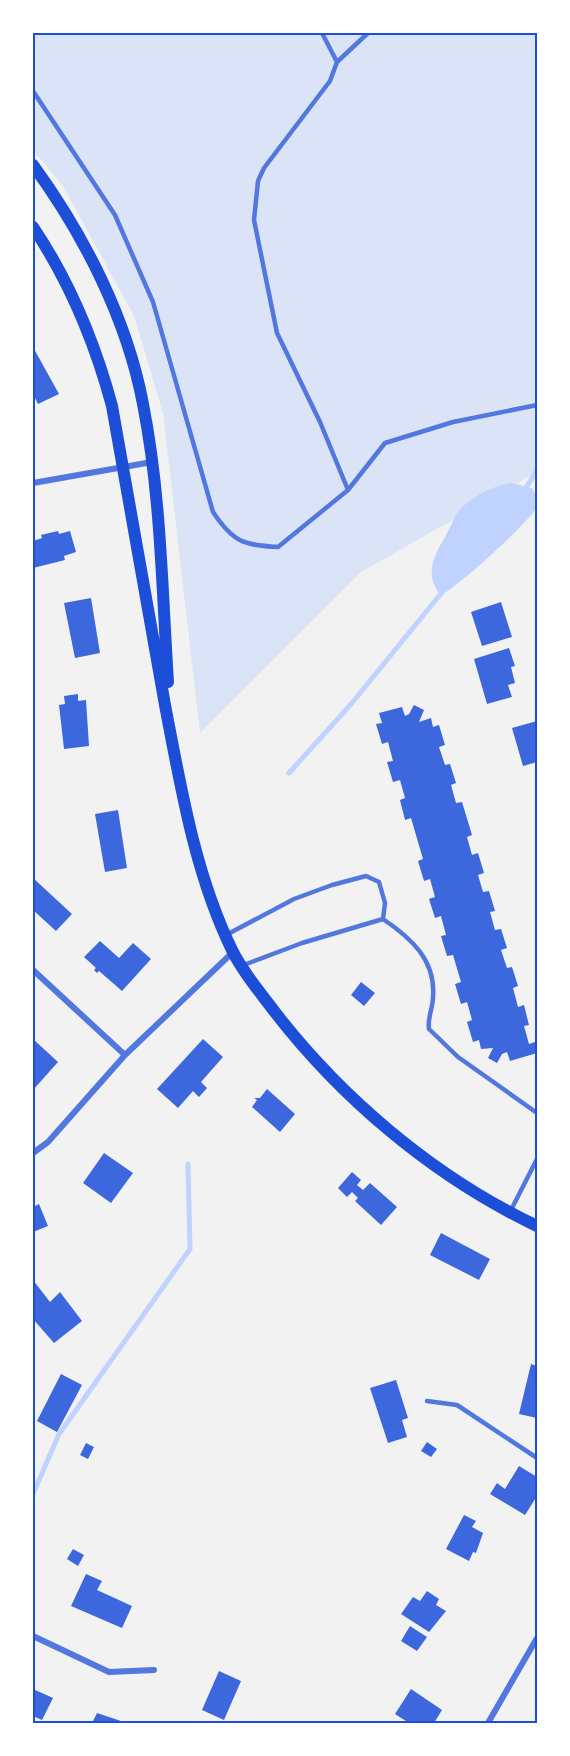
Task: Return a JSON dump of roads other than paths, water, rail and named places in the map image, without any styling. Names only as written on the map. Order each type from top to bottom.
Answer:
[{"type":"main road","points":[[33,165],[72,223],[115,312],[143,403],[152,462],[171,737]]},
{"type":"main road","points":[[33,227],[78,307],[93,344],[112,406],[186,812],[199,860],[233,952],[290,1032],[345,1092],[453,1178],[537,1226]]},
{"type":"street","points":[[33,483],[122,465],[152,462]]},
{"type":"street","points":[[33,1153],[48,1142],[125,1055],[233,952]]},
{"type":"street","points":[[33,970],[125,1055]]},
{"type":"street","points":[[33,1636],[109,1672],[154,1670]]},
{"type":"street","points":[[488,1723],[537,1638]]},
{"type":"lane","points":[[322,33],[338,62]]},
{"type":"lane","points":[[348,490],[320,422],[277,333],[254,220],[258,181],[264,168],[330,81],[338,62],[368,33]]},
{"type":"lane","points":[[33,91],[115,215],[153,302],[213,512],[228,534],[253,545],[278,547],[348,490],[385,443],[453,422],[537,405]]},
{"type":"lane","points":[[225,935],[294,899],[366,876],[379,882],[385,903],[383,919]]},
{"type":"lane","points":[[241,966],[302,943],[383,919]]},
{"type":"lane","points":[[383,919],[407,935],[421,950],[434,983],[429,1029],[458,1058],[537,1113]]},
{"type":"lane","points":[[510,1212],[537,1159]]},
{"type":"lane","points":[[427,1401],[458,1405],[537,1458]]},
{"type":"water","points":[[512,483],[532,488],[537,506],[522,525],[475,570],[440,595],[432,579],[432,565],[457,514],[470,501],[483,493]]},
{"type":"waterway","points":[[524,491],[537,470]]},
{"type":"waterway","points":[[289,773],[352,703],[443,591]]},
{"type":"waterway","points":[[33,1494],[59,1434],[190,1249],[188,1164]]}]
